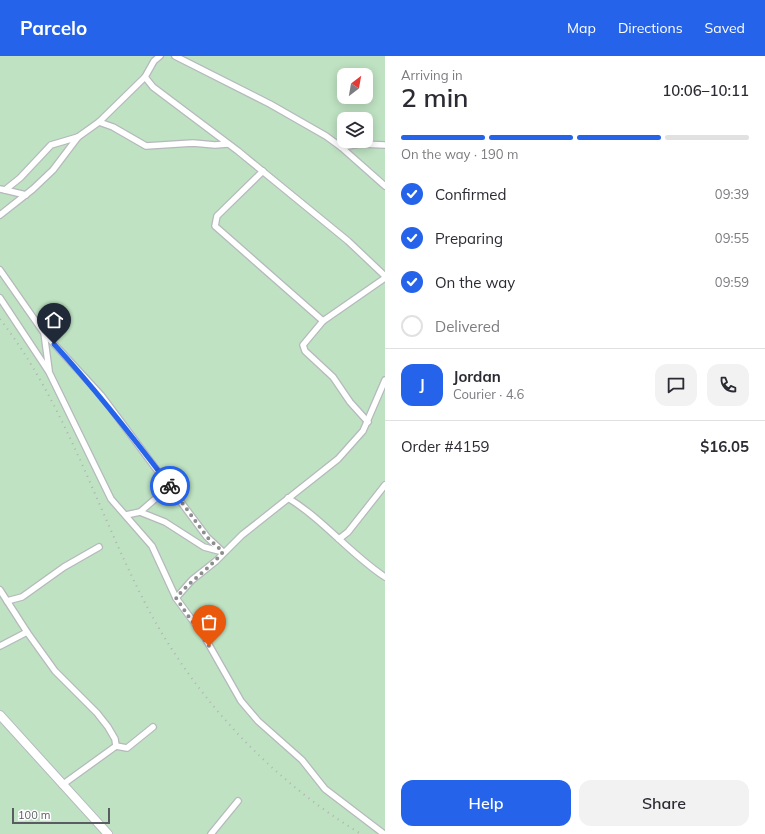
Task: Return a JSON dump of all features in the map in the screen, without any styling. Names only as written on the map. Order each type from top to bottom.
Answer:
[{"type":"street","points":[[2,189],[20,178],[51,145],[78,137],[99,122],[145,77],[154,62],[160,56]]},
{"type":"street","points":[[175,56],[270,104],[337,145]]},
{"type":"street","points":[[145,77],[153,87],[263,171],[348,241],[385,277],[323,321],[305,342],[304,349],[333,377],[350,402],[368,422]]},
{"type":"street","points":[[99,122],[113,127],[146,146],[193,143],[214,145],[228,144]]},
{"type":"street","points":[[0,215],[26,195],[62,161],[78,137]]},
{"type":"street","points":[[373,144],[385,145]]},
{"type":"street","points":[[342,148],[385,186]]},
{"type":"street","points":[[263,171],[217,216],[215,226],[323,321]]},
{"type":"street","points":[[2,189],[26,195]]},
{"type":"street","points":[[0,270],[44,333],[100,396],[170,486],[207,537],[223,552]]},
{"type":"street","points":[[0,298],[49,372],[86,446],[104,487],[116,505],[152,546],[176,598],[204,636],[244,706],[258,721],[294,752],[326,789],[384,834]]},
{"type":"street","points":[[44,333],[49,372]]},
{"type":"street","points":[[176,598],[192,580],[216,561],[223,552],[288,498],[334,464],[357,440],[368,422],[385,380]]},
{"type":"street","points":[[339,539],[348,532],[385,485]]},
{"type":"street","points":[[126,515],[140,512],[170,486]]},
{"type":"street","points":[[288,498],[305,508],[369,566],[385,577]]},
{"type":"street","points":[[140,512],[165,522],[204,547],[223,552]]},
{"type":"street","points":[[7,601],[22,597],[64,567],[99,547]]},
{"type":"street","points":[[0,590],[26,632],[55,671],[97,713],[108,727],[115,739],[116,746]]},
{"type":"street","points":[[0,646],[26,632]]},
{"type":"street","points":[[0,715],[106,834]]},
{"type":"street","points":[[62,785],[116,746],[127,748],[154,727]]},
{"type":"street","points":[[211,834],[238,801]]},
{"type":"green space","points":[[0,56],[385,56],[385,834],[0,834]]},
{"type":"railway","points":[[0,319],[23,351],[60,418],[140,593],[182,664],[207,698],[263,759],[294,786],[361,834]]},
{"type":"way so far","points":[[170,486],[207,537],[223,552],[216,561],[185,586],[176,598],[204,636],[209,646]]},
{"type":"route","points":[[54,344],[84,376],[170,486]]}]
